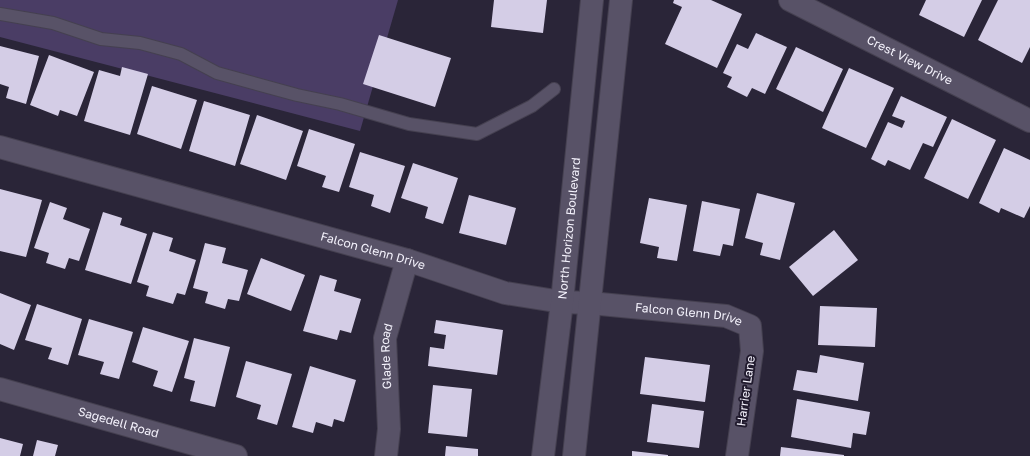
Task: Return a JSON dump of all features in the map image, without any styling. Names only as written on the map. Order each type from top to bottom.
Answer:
[{"type":"street","name":"North Horizon Boulevard","points":[[544,456],[562,302],[592,0]]},
{"type":"street","points":[[574,456],[621,0]]},
{"type":"street","name":"Crest View Drive","points":[[790,0],[1030,121]]},
{"type":"street","name":"Falcon Glenn Drive","points":[[0,147],[407,260],[505,293],[562,302],[590,303],[726,316],[750,326]]},
{"type":"street","name":"Glade Road","points":[[386,456],[389,429],[385,338],[407,260]]},
{"type":"street","name":"Harrier Lane","points":[[737,456],[752,351],[750,326]]},
{"type":"street","name":"Sagedell Road","points":[[0,390],[236,456]]},
{"type":"lane","points":[[0,14],[53,23],[101,39],[140,42],[180,54],[218,73],[282,91],[340,104],[409,124],[469,133],[477,134],[532,106],[554,89]]},
{"type":"shaded area","points":[[0,0],[398,0],[360,131],[0,37]]},
{"type":"building","points":[[494,0],[547,0],[543,33],[491,27]]},
{"type":"building","points":[[674,0],[711,0],[742,14],[717,68],[665,44],[682,7],[673,3]]},
{"type":"building","points":[[926,0],[982,0],[964,37],[919,15]]},
{"type":"building","points":[[998,0],[1030,0],[1030,47],[1022,63],[978,40]]},
{"type":"building","points":[[756,33],[787,47],[765,94],[752,88],[747,97],[727,87],[732,77],[723,73],[737,44],[748,49]]},
{"type":"building","points":[[379,35],[451,58],[435,107],[363,84]]},
{"type":"building","points":[[0,46],[39,56],[26,104],[6,98],[9,87],[0,84]]},
{"type":"building","points":[[796,47],[843,69],[823,112],[776,89]]},
{"type":"building","points":[[49,55],[94,72],[77,116],[60,110],[58,116],[30,105]]},
{"type":"building","points":[[122,67],[148,74],[130,135],[84,121],[99,70],[120,76]]},
{"type":"building","points":[[849,68],[894,88],[866,148],[822,128]]},
{"type":"building","points":[[152,86],[197,100],[181,149],[137,134]]},
{"type":"building","points":[[901,96],[947,117],[933,147],[923,143],[910,170],[888,160],[885,166],[871,159],[888,122],[902,128],[905,121],[892,116]]},
{"type":"building","points":[[204,101],[250,115],[235,166],[189,151]]},
{"type":"building","points":[[257,115],[303,131],[286,180],[240,164]]},
{"type":"building","points":[[952,119],[996,140],[968,199],[924,178]]},
{"type":"building","points":[[309,129],[355,144],[339,192],[322,187],[326,176],[297,166]]},
{"type":"building","points":[[1004,148],[1030,160],[1030,206],[1024,218],[1001,208],[999,213],[979,203]]},
{"type":"building","points":[[360,152],[405,166],[390,213],[371,206],[374,195],[349,187]]},
{"type":"building","points":[[413,163],[458,178],[443,224],[425,218],[428,207],[401,198]]},
{"type":"building","points":[[0,189],[42,200],[26,257],[0,251]]},
{"type":"building","points":[[757,193],[795,203],[780,260],[760,255],[763,243],[745,238]]},
{"type":"building","points":[[469,195],[516,208],[506,245],[459,233]]},
{"type":"building","points":[[649,198],[687,205],[677,261],[657,258],[659,247],[640,243]]},
{"type":"building","points":[[702,201],[740,209],[733,246],[723,244],[720,256],[693,251]]},
{"type":"building","points":[[50,202],[67,208],[63,219],[90,229],[79,261],[69,258],[65,269],[46,263],[49,253],[34,248]]},
{"type":"building","points":[[103,212],[122,218],[120,225],[147,234],[131,284],[85,270]]},
{"type":"building","points":[[834,230],[858,260],[813,296],[789,267]]},
{"type":"building","points":[[153,232],[173,238],[169,251],[196,260],[185,295],[177,293],[173,304],[146,296],[149,286],[137,282]]},
{"type":"building","points":[[205,243],[226,248],[222,263],[248,270],[239,301],[228,299],[225,309],[205,303],[208,292],[193,288]]},
{"type":"building","points":[[261,258],[305,275],[291,311],[247,294]]},
{"type":"building","points":[[320,275],[337,280],[334,291],[361,299],[351,333],[340,330],[337,340],[303,331]]},
{"type":"building","points":[[0,293],[31,305],[14,350],[0,344]]},
{"type":"building","points":[[37,304],[82,319],[68,365],[48,359],[52,348],[25,340]]},
{"type":"building","points":[[820,306],[877,308],[875,347],[818,345]]},
{"type":"building","points":[[89,319],[133,332],[119,379],[100,374],[104,362],[78,355]]},
{"type":"building","points":[[436,320],[503,330],[497,375],[428,366],[430,347],[444,349],[446,335],[434,333]]},
{"type":"building","points":[[143,327],[189,341],[172,392],[153,386],[158,371],[132,362]]},
{"type":"building","points":[[194,338],[230,347],[215,407],[190,401],[195,381],[184,378]]},
{"type":"building","points":[[820,355],[864,363],[858,401],[793,390],[797,370],[817,373]]},
{"type":"building","points":[[645,357],[710,365],[705,402],[640,394]]},
{"type":"building","points":[[246,361],[292,374],[277,425],[257,419],[261,405],[236,397]]},
{"type":"building","points":[[310,366],[356,380],[344,422],[334,419],[332,427],[316,422],[313,433],[292,427]]},
{"type":"building","points":[[433,385],[472,389],[467,437],[428,433]]},
{"type":"building","points":[[797,399],[870,412],[866,435],[853,433],[851,448],[791,437]]},
{"type":"building","points":[[652,404],[704,411],[699,448],[647,442]]},
{"type":"building","points":[[0,438],[23,444],[20,456],[0,456]]},
{"type":"building","points":[[37,440],[58,445],[55,456],[33,456]]},
{"type":"building","points":[[446,446],[478,449],[478,456],[445,456]]},
{"type":"building","points":[[781,447],[844,455],[844,456],[780,456]]},
{"type":"building","points":[[632,451],[668,455],[668,456],[632,456]]}]
